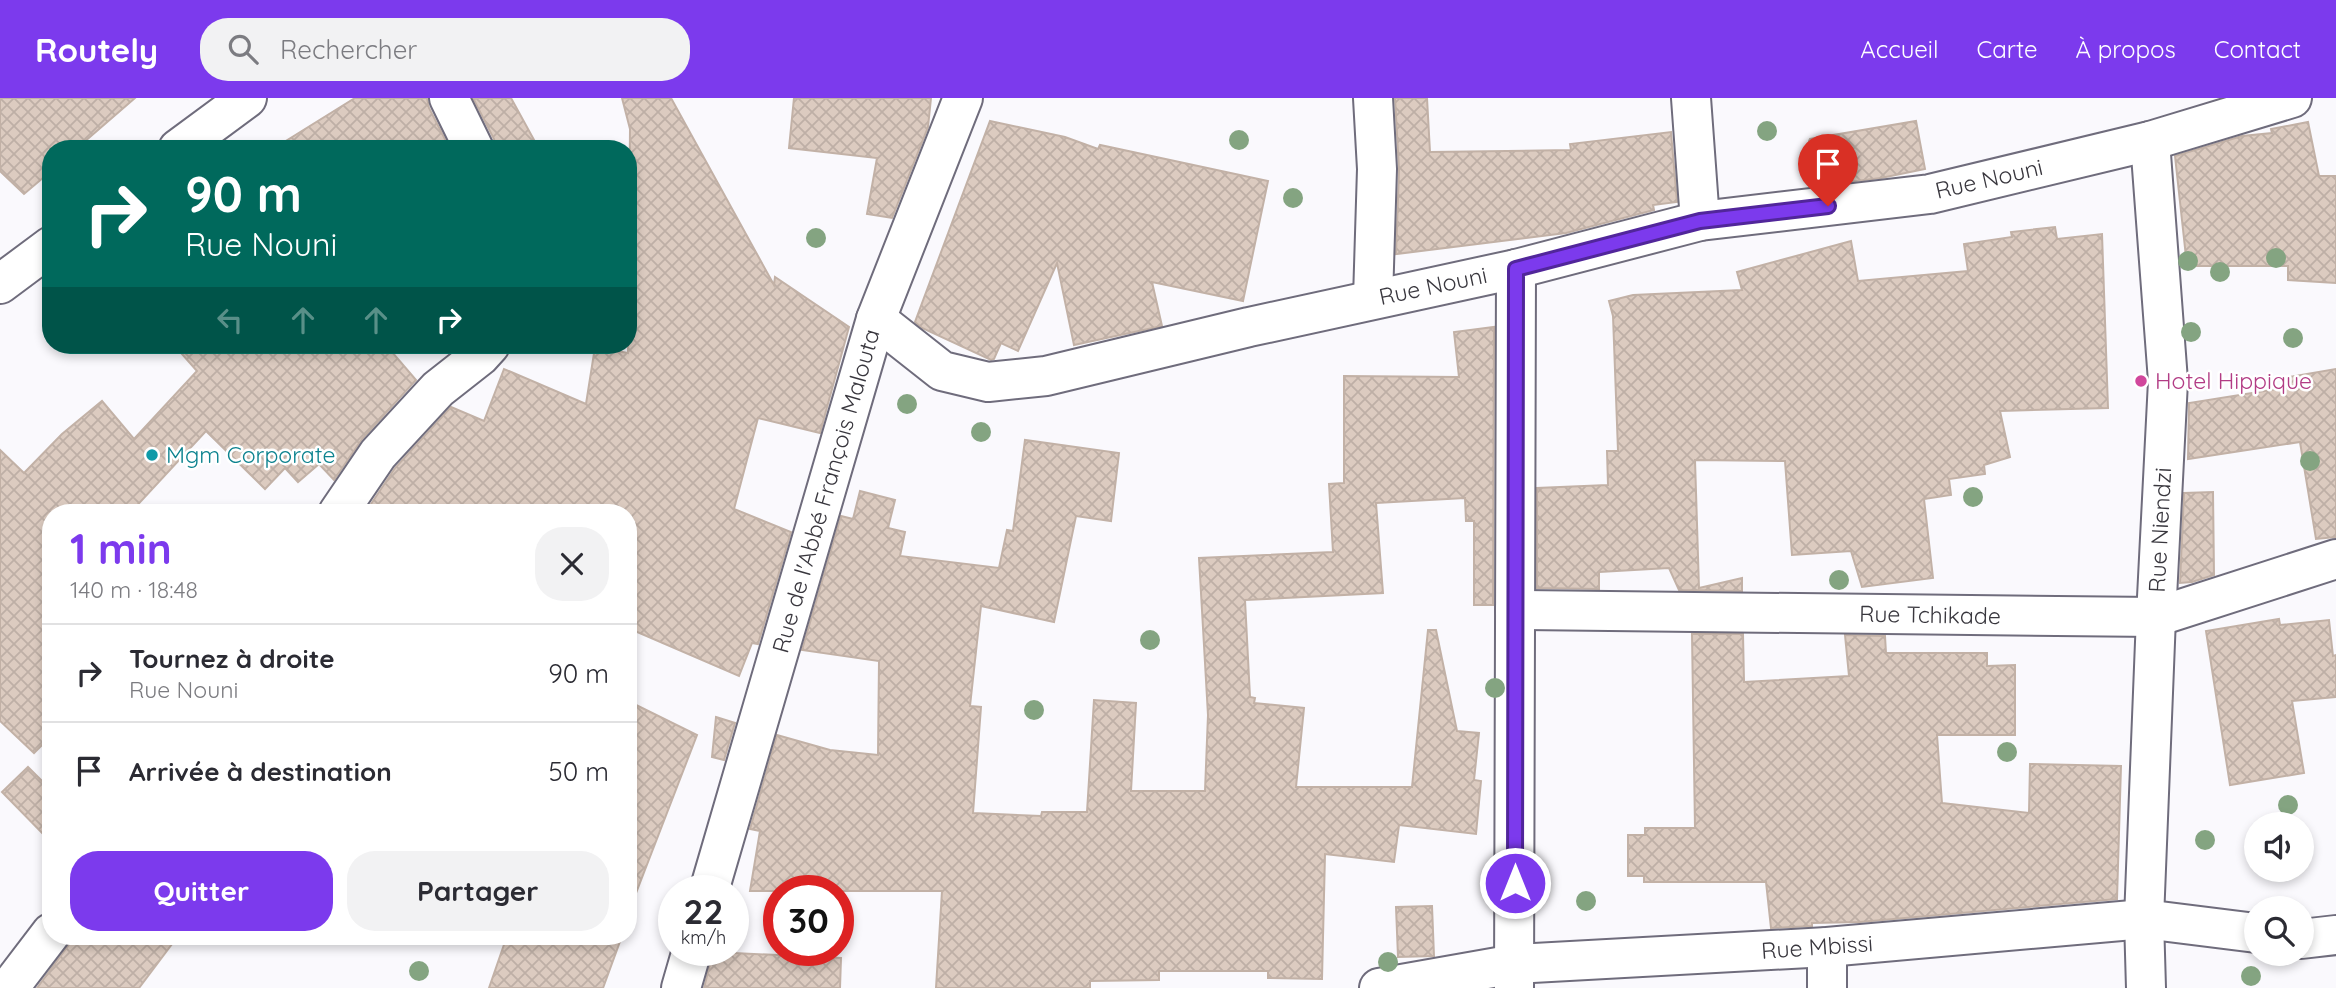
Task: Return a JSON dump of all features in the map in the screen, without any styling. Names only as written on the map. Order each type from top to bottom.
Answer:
[{"type":"street","points":[[190,140],[247,98]]},
{"type":"street","points":[[449,98],[470,140]]},
{"type":"street","name":"Rue de l'Abbé François Malouta","points":[[714,875],[876,319],[963,98]]},
{"type":"street","points":[[1373,98],[1377,169],[1373,299]]},
{"type":"street","points":[[1691,98],[1700,221]]},
{"type":"street","name":"Rue Nouni","points":[[876,319],[942,371],[988,382],[1046,376],[1373,299],[1516,269],[1700,221],[1930,194],[2150,141],[2292,98]]},
{"type":"street","name":"Rue Niendzi","points":[[2146,988],[2144,919],[2155,617],[2168,381],[2150,141]]},
{"type":"street","points":[[0,284],[42,253]]},
{"type":"street","points":[[1514,976],[1516,269]]},
{"type":"street","points":[[344,504],[378,454],[438,389],[482,354]]},
{"type":"street","name":"Rue Tchikade","points":[[1516,610],[2155,617],[2336,559]]},
{"type":"street","name":"Rue Mbissi","points":[[1379,988],[2144,919],[2244,932]]},
{"type":"street","points":[[2314,938],[2336,935]]},
{"type":"street","points":[[9,988],[42,945]]},
{"type":"street","points":[[1826,988],[1827,947]]},
{"type":"street","points":[[681,988],[687,966]]},
{"type":"building","points":[[0,98],[135,98],[86,140],[42,140],[42,179],[24,194],[0,171]]},
{"type":"building","points":[[355,98],[427,98],[429,108],[445,140],[287,140]]},
{"type":"building","points":[[473,98],[511,98],[534,140],[494,139]]},
{"type":"building","points":[[622,98],[671,98],[774,285],[775,277],[849,327],[820,433],[758,418],[734,509],[791,532],[758,644],[752,643],[739,676],[637,632],[637,504],[371,504],[395,468],[451,407],[484,421],[504,369],[586,404],[594,354],[637,354],[637,140],[630,140],[630,129]]},
{"type":"building","points":[[794,98],[931,98],[928,127],[892,218],[867,214],[877,158],[789,148]]},
{"type":"building","points":[[1395,98],[1427,98],[1430,152],[1571,150],[1570,144],[1671,132],[1677,202],[1653,205],[1654,210],[1566,233],[1396,254],[1399,170]]},
{"type":"building","points":[[990,121],[1065,137],[1098,149],[1100,145],[1268,181],[1243,301],[1152,282],[1162,326],[1074,345],[1057,263],[1018,351],[1001,343],[991,360],[922,328],[915,322]]},
{"type":"building","points":[[1916,121],[1925,169],[1881,178],[1815,186],[1810,139]]},
{"type":"building","points":[[2308,122],[2319,176],[2336,176],[2336,283],[2288,280],[2288,266],[2187,266],[2175,156],[2242,136],[2272,133],[2271,129]]},
{"type":"building","points":[[2055,227],[2057,239],[2102,234],[2108,408],[2000,411],[2010,457],[1984,465],[1985,474],[1949,479],[1951,495],[1924,499],[1933,578],[1862,587],[1851,551],[1792,555],[1785,461],[1695,460],[1699,588],[1742,578],[1742,591],[1679,590],[1669,568],[1599,572],[1599,589],[1537,588],[1537,488],[1608,485],[1607,451],[1618,451],[1613,316],[1609,301],[1633,295],[1742,290],[1737,272],[1851,241],[1858,281],[1968,271],[1964,244],[2012,237],[2011,232]]},
{"type":"building","points":[[1494,327],[1493,605],[1474,605],[1474,521],[1466,521],[1465,498],[1376,503],[1383,593],[1245,600],[1250,697],[1255,698],[1254,703],[1304,708],[1296,787],[1412,787],[1428,630],[1436,630],[1457,731],[1479,733],[1474,780],[1481,781],[1476,834],[1399,825],[1394,862],[1325,854],[1322,979],[1268,978],[1268,971],[1159,971],[1159,980],[1090,981],[1090,988],[936,988],[942,891],[854,891],[854,875],[763,875],[763,891],[750,891],[760,831],[750,829],[777,735],[830,750],[878,755],[879,661],[802,650],[841,516],[853,519],[860,491],[895,500],[888,528],[905,532],[900,556],[999,568],[1007,530],[1013,531],[1025,440],[1119,453],[1111,521],[1076,516],[1054,622],[981,606],[970,706],[981,707],[973,813],[1041,816],[1042,812],[1087,812],[1094,700],[1136,703],[1131,791],[1205,791],[1208,715],[1199,558],[1333,552],[1329,484],[1344,483],[1344,376],[1459,377],[1454,332]]},
{"type":"building","points":[[182,354],[394,354],[416,380],[362,439],[334,480],[319,464],[298,482],[285,468],[265,489],[206,431],[138,504],[42,504],[42,745],[34,753],[0,721],[0,450],[24,473],[62,434],[102,401],[134,439],[197,371]]},
{"type":"building","points":[[2336,369],[2336,537],[2316,539],[2300,442],[2188,459],[2189,403],[2290,387],[2289,377]]},
{"type":"building","points":[[2213,492],[2214,575],[2180,583],[2184,493]]},
{"type":"building","points":[[2279,619],[2280,625],[2329,620],[2333,656],[2336,655],[2336,697],[2292,701],[2304,773],[2230,785],[2206,631]]},
{"type":"building","points":[[1692,634],[1743,634],[1744,682],[1849,676],[1845,635],[1885,636],[1886,653],[1987,653],[1987,666],[2015,665],[2015,735],[1937,735],[1942,803],[2029,813],[2030,764],[2121,766],[2117,899],[1771,928],[1766,882],[1644,882],[1644,876],[1628,876],[1628,835],[1645,835],[1645,828],[1695,828]]},
{"type":"building","points":[[637,705],[697,735],[637,890]]},
{"type":"building","points":[[716,717],[735,723],[724,760],[712,757]]},
{"type":"building","points":[[28,767],[42,781],[42,833],[2,792]]},
{"type":"building","points":[[1432,906],[1434,956],[1398,957],[1396,907]]},
{"type":"building","points":[[171,945],[139,988],[37,988],[68,946]]},
{"type":"building","points":[[504,945],[619,945],[603,988],[489,988]]},
{"type":"building","points":[[749,954],[763,954],[763,966],[841,966],[840,988],[704,988],[710,966],[749,966]]},
{"type":"place","name":"Hotel Hippique","points":[[2141,381]]},
{"type":"place","name":"Mgm Corporate","points":[[152,455]]},
{"type":"route","points":[[1515,883],[1516,269],[1700,221],[1828,206]]}]
